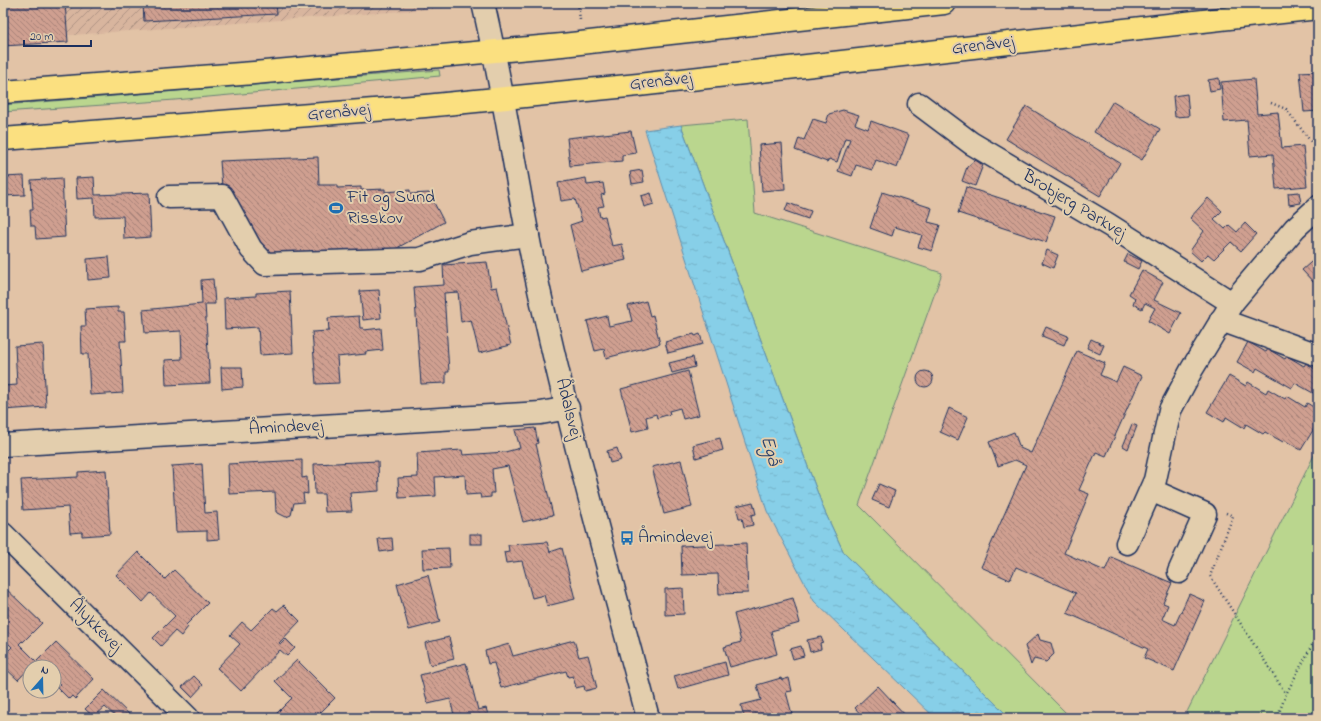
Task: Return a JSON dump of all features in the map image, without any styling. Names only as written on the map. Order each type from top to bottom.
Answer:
[{"type":"main road","points":[[3,92],[269,72],[630,38],[944,3]]},
{"type":"main road","name":"Grenåvej","points":[[3,139],[426,106],[502,97],[638,85],[1318,8]]},
{"type":"street","name":"Ådalsvej","points":[[483,3],[494,50],[528,235],[548,327],[648,718]]},
{"type":"street","name":"Brobjerg Parkvej","points":[[919,104],[971,143],[1109,225],[1226,312],[1318,355]]},
{"type":"street","points":[[169,197],[222,196],[251,249],[265,264],[420,259],[470,243],[528,235]]},
{"type":"street","points":[[1127,543],[1155,480],[1170,410],[1226,312],[1295,228],[1318,207]]},
{"type":"street","name":"Åmindevej","points":[[3,445],[541,413],[568,408]]},
{"type":"street","points":[[1151,490],[1205,514],[1179,572]]},
{"type":"street","name":"Ålykkevej","points":[[3,534],[188,718]]},
{"type":"path","points":[[1271,104],[1286,109],[1318,151]]},
{"type":"path","points":[[1219,510],[1233,516],[1210,576],[1286,694]]},
{"type":"path","points":[[1277,718],[1286,694],[1318,634]]},
{"type":"shaded area","points":[[3,3],[514,3],[3,40]]},
{"type":"green space","points":[[439,70],[440,76],[175,100],[3,112],[3,105]]},
{"type":"green space","points":[[748,119],[755,213],[942,273],[859,505],[1071,718],[1010,718],[844,553],[824,510],[681,125]]},
{"type":"green space","points":[[1318,447],[1318,718],[1184,718]]},
{"type":"water","name":"Egå","points":[[681,125],[824,510],[844,553],[1010,718],[935,718],[814,601],[767,511],[645,130]]},
{"type":"building","points":[[3,3],[65,3],[68,42],[3,46]]},
{"type":"building","points":[[143,3],[276,3],[277,14],[144,21]]},
{"type":"building","points":[[1318,71],[1318,111],[1304,112],[1300,72]]},
{"type":"building","points":[[1219,78],[1220,89],[1210,91],[1208,80]]},
{"type":"building","points":[[1254,79],[1257,114],[1278,112],[1282,148],[1303,146],[1307,186],[1276,189],[1273,154],[1250,156],[1247,120],[1224,122],[1221,82]]},
{"type":"building","points":[[1187,94],[1189,116],[1175,117],[1173,96]]},
{"type":"building","points":[[1113,101],[1160,129],[1142,160],[1094,132]]},
{"type":"building","points":[[1026,106],[1120,163],[1100,196],[1006,139]]},
{"type":"building","points":[[843,110],[859,115],[855,124],[868,129],[871,121],[909,135],[897,168],[876,160],[872,170],[856,165],[852,176],[838,171],[850,139],[845,138],[837,162],[829,159],[827,162],[795,150],[799,138],[804,140],[813,119],[826,123],[829,114]]},
{"type":"building","points":[[631,131],[636,153],[622,155],[622,161],[570,166],[567,138]]},
{"type":"building","points":[[782,143],[785,189],[762,191],[759,145]]},
{"type":"building","name":"Fit og Sund Risskov","points":[[318,157],[319,185],[337,185],[337,188],[361,187],[361,190],[385,189],[385,192],[410,190],[410,194],[429,193],[444,222],[388,253],[268,259],[222,187],[220,161]]},
{"type":"building","points":[[975,160],[983,165],[975,186],[962,181],[967,167]]},
{"type":"building","points":[[642,170],[644,182],[632,184],[630,172]]},
{"type":"building","points":[[24,176],[25,195],[3,196],[3,177]]},
{"type":"building","points":[[94,177],[95,195],[149,193],[151,237],[124,239],[123,216],[95,217],[94,198],[77,199],[76,178]]},
{"type":"building","points":[[62,178],[65,237],[36,239],[35,226],[31,226],[30,210],[33,210],[31,180]]},
{"type":"building","points":[[586,178],[587,185],[603,183],[605,194],[601,195],[604,206],[598,207],[600,217],[605,216],[612,246],[622,244],[626,260],[581,271],[570,225],[582,221],[575,199],[561,201],[558,183]]},
{"type":"building","points":[[966,187],[1055,216],[1046,242],[958,213]]},
{"type":"building","points":[[882,192],[932,208],[928,222],[940,225],[932,251],[918,247],[922,235],[895,227],[892,236],[870,228]]},
{"type":"building","points":[[1299,192],[1301,203],[1289,205],[1288,193]]},
{"type":"building","points":[[651,193],[654,204],[644,207],[641,196]]},
{"type":"building","points":[[1208,198],[1222,211],[1214,219],[1225,229],[1229,225],[1237,232],[1245,223],[1256,234],[1241,251],[1231,242],[1214,259],[1208,254],[1201,261],[1190,251],[1204,231],[1190,218]]},
{"type":"building","points":[[788,203],[811,211],[808,219],[785,211]]},
{"type":"building","points":[[1047,250],[1058,255],[1053,268],[1042,263]]},
{"type":"building","points":[[1128,254],[1142,261],[1138,269],[1124,262]]},
{"type":"building","points":[[1318,256],[1318,282],[1315,284],[1302,270]]},
{"type":"building","points":[[109,257],[111,278],[88,280],[87,259]]},
{"type":"building","points":[[487,262],[491,288],[497,287],[511,345],[479,353],[471,320],[461,322],[458,292],[444,293],[449,372],[446,372],[446,383],[421,384],[414,287],[444,285],[443,265]]},
{"type":"building","points":[[1142,270],[1163,282],[1154,300],[1181,313],[1170,334],[1148,321],[1155,308],[1145,303],[1142,309],[1133,304],[1135,298],[1129,294]]},
{"type":"building","points":[[213,279],[215,304],[205,304],[210,383],[166,385],[165,360],[182,359],[181,331],[145,333],[143,310],[202,304],[201,280]]},
{"type":"building","points":[[379,290],[381,318],[363,320],[360,291]]},
{"type":"building","points":[[290,291],[293,353],[260,355],[258,327],[225,329],[224,298],[256,296],[256,293]]},
{"type":"building","points":[[646,301],[650,316],[653,315],[660,344],[606,358],[604,349],[595,351],[587,321],[607,316],[609,326],[632,321],[628,306]]},
{"type":"building","points":[[118,307],[118,312],[124,312],[126,341],[120,341],[123,393],[90,395],[88,354],[82,354],[81,326],[86,326],[85,309]]},
{"type":"building","points":[[359,316],[360,328],[363,328],[364,330],[381,328],[383,350],[365,352],[366,354],[337,357],[339,383],[316,384],[312,332],[329,331],[328,318]]},
{"type":"building","points":[[1046,327],[1068,336],[1064,345],[1042,336]]},
{"type":"building","points":[[694,334],[695,336],[700,334],[703,344],[668,353],[665,342]]},
{"type":"building","points":[[1091,339],[1104,345],[1100,354],[1087,348]]},
{"type":"building","points":[[1248,342],[1266,352],[1268,349],[1285,359],[1287,356],[1304,366],[1306,363],[1318,371],[1318,392],[1315,390],[1313,393],[1295,383],[1292,388],[1257,368],[1255,372],[1237,362]]},
{"type":"building","points":[[43,344],[46,407],[3,410],[3,386],[17,385],[15,346]]},
{"type":"building","points":[[1077,351],[1105,363],[1100,375],[1116,382],[1123,367],[1142,376],[1106,456],[1096,452],[1079,490],[1089,494],[1064,553],[1105,571],[1111,557],[1172,583],[1163,603],[1168,605],[1162,619],[1175,625],[1189,594],[1205,601],[1174,671],[1144,658],[1148,649],[1067,613],[1076,593],[1016,567],[1010,580],[981,567],[1026,465],[1015,460],[998,466],[989,442],[1014,432],[1020,448],[1031,453]]},
{"type":"building","points":[[693,357],[695,367],[672,373],[669,363]]},
{"type":"building","points":[[221,367],[242,367],[243,387],[222,389]]},
{"type":"building","points":[[688,371],[699,415],[683,419],[680,408],[669,411],[670,414],[657,418],[656,414],[646,417],[648,428],[632,432],[621,389]]},
{"type":"building","points":[[922,371],[928,371],[933,376],[931,385],[928,387],[922,387],[917,382],[917,376]]},
{"type":"building","points":[[1229,376],[1246,386],[1248,382],[1266,393],[1268,389],[1285,399],[1287,396],[1305,407],[1307,403],[1318,410],[1318,422],[1301,450],[1284,440],[1283,442],[1265,432],[1263,434],[1246,424],[1244,428],[1226,417],[1224,422],[1207,412]]},
{"type":"building","points":[[949,408],[968,417],[958,440],[940,432]]},
{"type":"building","points":[[1132,424],[1137,426],[1128,449],[1123,446]]},
{"type":"building","points":[[535,428],[538,443],[536,444],[553,515],[523,522],[508,466],[492,469],[494,493],[491,493],[491,497],[481,498],[480,494],[466,495],[465,475],[435,477],[436,496],[399,498],[398,478],[418,477],[417,453],[462,450],[463,455],[505,452],[520,448],[515,430]]},
{"type":"building","points":[[720,438],[723,450],[696,458],[693,445]]},
{"type":"building","points":[[617,448],[621,460],[610,463],[607,451]]},
{"type":"building","points":[[302,460],[302,478],[307,477],[308,494],[303,493],[304,502],[294,503],[291,515],[286,517],[276,512],[275,492],[229,494],[228,464]]},
{"type":"building","points":[[681,460],[692,507],[664,514],[652,467]]},
{"type":"building","points":[[378,461],[379,491],[350,493],[352,511],[325,512],[324,494],[315,494],[314,464]]},
{"type":"building","points":[[202,464],[205,513],[217,512],[219,539],[207,540],[207,531],[176,532],[172,466]]},
{"type":"building","points":[[106,470],[110,534],[82,536],[82,532],[70,533],[68,507],[23,510],[21,480],[78,477],[78,472]]},
{"type":"building","points":[[879,484],[895,491],[889,507],[872,500]]},
{"type":"building","points":[[753,502],[756,514],[751,515],[753,525],[744,527],[742,518],[739,518],[736,506]]},
{"type":"building","points":[[470,534],[482,534],[482,544],[470,544]]},
{"type":"building","points":[[392,538],[393,550],[380,552],[378,539]]},
{"type":"building","points":[[547,542],[550,552],[562,548],[575,599],[547,606],[544,595],[532,598],[522,561],[506,563],[504,552],[509,551],[508,545]]},
{"type":"building","points":[[746,543],[748,593],[719,594],[718,574],[682,575],[681,546]]},
{"type":"building","points":[[449,548],[450,568],[423,569],[422,549]]},
{"type":"building","points":[[138,552],[165,579],[174,570],[208,603],[186,625],[188,627],[181,636],[175,631],[161,646],[153,638],[175,616],[151,593],[143,602],[116,575]]},
{"type":"building","points":[[428,575],[440,622],[409,630],[397,584]]},
{"type":"building","points":[[3,586],[42,623],[23,642],[22,641],[19,644],[34,659],[22,659],[22,676],[18,680],[3,666],[3,656],[12,647],[3,638]]},
{"type":"building","points":[[683,588],[684,614],[665,615],[665,589]]},
{"type":"building","points":[[793,598],[800,623],[771,631],[777,654],[730,667],[724,647],[741,642],[734,614]]},
{"type":"building","points":[[284,605],[300,621],[279,643],[281,644],[286,639],[295,648],[287,656],[280,650],[241,691],[217,668],[240,644],[230,635],[242,622],[251,630],[273,608],[277,611]]},
{"type":"building","points":[[1038,634],[1040,640],[1051,643],[1054,654],[1046,662],[1034,659],[1031,665],[1025,646]]},
{"type":"building","points":[[449,637],[454,659],[430,665],[425,643]]},
{"type":"building","points":[[821,637],[823,642],[820,643],[821,649],[810,652],[807,640]]},
{"type":"building","points":[[574,640],[579,657],[588,655],[597,688],[585,691],[584,686],[576,688],[573,676],[568,677],[566,671],[501,688],[494,663],[488,664],[485,651],[509,644],[513,656]]},
{"type":"building","points":[[56,642],[94,679],[75,699],[72,696],[69,699],[62,692],[62,659],[39,659]]},
{"type":"building","points":[[801,646],[804,656],[793,659],[790,649]]},
{"type":"building","points":[[297,660],[335,698],[315,718],[275,718],[273,717],[292,698],[275,681]]},
{"type":"building","points":[[725,662],[728,675],[678,689],[674,676]]},
{"type":"building","points":[[466,663],[478,710],[486,708],[489,718],[451,718],[450,716],[454,715],[450,699],[428,704],[420,675]]},
{"type":"building","points":[[194,676],[203,685],[192,697],[182,687]]},
{"type":"building","points":[[781,678],[782,680],[789,678],[792,691],[786,692],[793,718],[744,718],[741,705],[761,700],[757,685]]},
{"type":"building","points":[[878,686],[908,718],[864,718],[855,708]]},
{"type":"building","points":[[104,690],[130,715],[131,714],[136,718],[117,718],[105,707],[94,717],[85,709]]},
{"type":"place","name":"Fit og Sund Risskov","points":[[336,208]]},
{"type":"place","name":"Åmindevej","points":[[627,538]]}]
